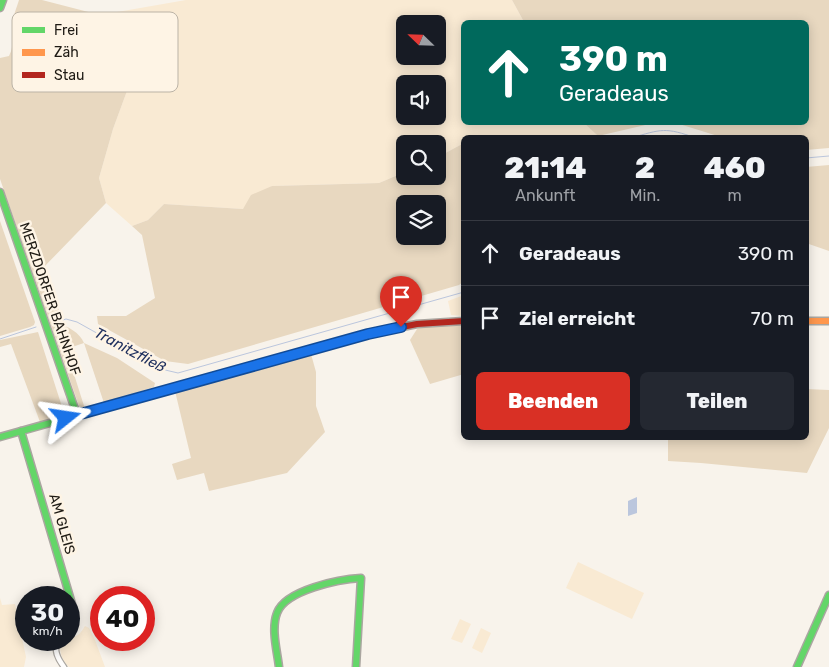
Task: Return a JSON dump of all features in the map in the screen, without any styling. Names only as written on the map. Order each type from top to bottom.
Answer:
[{"type":"street","points":[[0,8],[1,0]]},
{"type":"street","name":"MERZDORFER BAHNHOF","points":[[0,192],[78,415]]},
{"type":"street","points":[[0,437],[351,339],[417,324],[461,321]]},
{"type":"street","points":[[809,321],[829,321]]},
{"type":"street","name":"AM GLEIS","points":[[21,431],[67,586]]},
{"type":"street","points":[[278,667],[276,616],[283,603],[289,598],[329,582],[356,577],[362,578],[356,667]]},
{"type":"street","points":[[796,667],[829,595]]},
{"type":"street","points":[[56,651],[64,667]]},
{"type":"shaded area","points":[[19,0],[42,0],[88,12],[15,12]]},
{"type":"shaded area","points":[[186,0],[512,0],[523,20],[461,20],[461,125],[586,125],[597,135],[461,135],[461,145],[446,153],[446,135],[396,135],[396,176],[379,183],[272,186],[243,209],[164,204],[148,220],[132,226],[106,203],[99,178],[113,129],[127,92],[178,92],[178,12],[117,12]]},
{"type":"shaded area","points":[[512,0],[829,0],[829,148],[809,150],[809,135],[715,135],[682,125],[809,125],[809,20],[523,20]]},
{"type":"shaded area","points":[[12,43],[12,92],[127,92],[113,129],[99,178],[106,203],[43,268],[59,309],[55,319],[57,324],[73,330],[84,343],[66,349],[85,409],[79,406],[0,179],[0,58],[9,56]]},
{"type":"shaded area","points":[[586,125],[645,125],[602,135],[597,135]]},
{"type":"shaded area","points":[[461,145],[461,283],[188,364],[165,361],[98,324],[97,316],[126,316],[155,298],[142,235],[132,226],[148,220],[164,204],[243,209],[251,195],[272,186],[379,183],[396,176],[396,185],[446,185],[446,153]]},
{"type":"shaded area","points":[[829,165],[829,251],[809,244],[809,167]]},
{"type":"shaded area","points":[[0,221],[35,322],[30,327],[0,336]]},
{"type":"shaded area","points":[[461,296],[461,316],[451,315],[448,301]]},
{"type":"shaded area","points":[[461,325],[461,375],[430,384],[410,340],[419,326]]},
{"type":"shaded area","points":[[38,332],[64,413],[61,413],[58,417],[40,422],[11,344],[0,347],[0,340]]},
{"type":"shaded area","points":[[84,343],[117,358],[155,383],[154,387],[104,403]]},
{"type":"shaded area","points":[[311,354],[316,372],[316,406],[325,432],[287,473],[209,491],[204,473],[177,480],[172,464],[191,458],[175,391]]},
{"type":"shaded area","points":[[809,389],[829,390],[829,428],[807,473],[668,461],[668,440],[809,440]]},
{"type":"shaded area","points":[[578,562],[644,593],[632,619],[566,588]]},
{"type":"shaded area","points":[[0,598],[2,605],[15,604],[15,651],[25,651],[26,657],[24,667],[0,667]]},
{"type":"shaded area","points":[[460,619],[471,624],[462,643],[451,639]]},
{"type":"shaded area","points":[[85,626],[89,628],[90,651],[99,651],[105,667],[69,667],[64,661],[60,651],[80,651],[80,633]]},
{"type":"shaded area","points":[[481,628],[491,633],[482,653],[472,648]]},
{"type":"water","points":[[637,497],[637,513],[628,516],[628,501]]},
{"type":"waterway","name":"Tranitzfließ","points":[[642,135],[664,130],[686,135]]},
{"type":"waterway","name":"Tranitzfließ","points":[[809,158],[829,156]]},
{"type":"waterway","name":"Tranitzfließ","points":[[57,322],[66,319],[77,322],[161,369],[178,373],[461,293]]},
{"type":"waterway","name":"Tranitzfließ","points":[[0,339],[36,327]]},
{"type":"traffic: fast","points":[[0,8],[3,0]]},
{"type":"traffic: fast","points":[[0,192],[77,415]]},
{"type":"traffic: fast","points":[[0,437],[310,350]]},
{"type":"traffic: fast","points":[[21,431],[67,586]]},
{"type":"traffic: fast","points":[[279,667],[274,626],[277,613],[282,605],[291,598],[314,587],[361,578],[356,667]]},
{"type":"traffic: fast","points":[[797,667],[829,595]]},
{"type":"traffic: slow","points":[[809,321],[829,321]]},
{"type":"traffic: jam","points":[[310,350],[368,334],[417,324],[461,321]]},
{"type":"route","points":[[66,418],[368,334],[401,327]]}]
